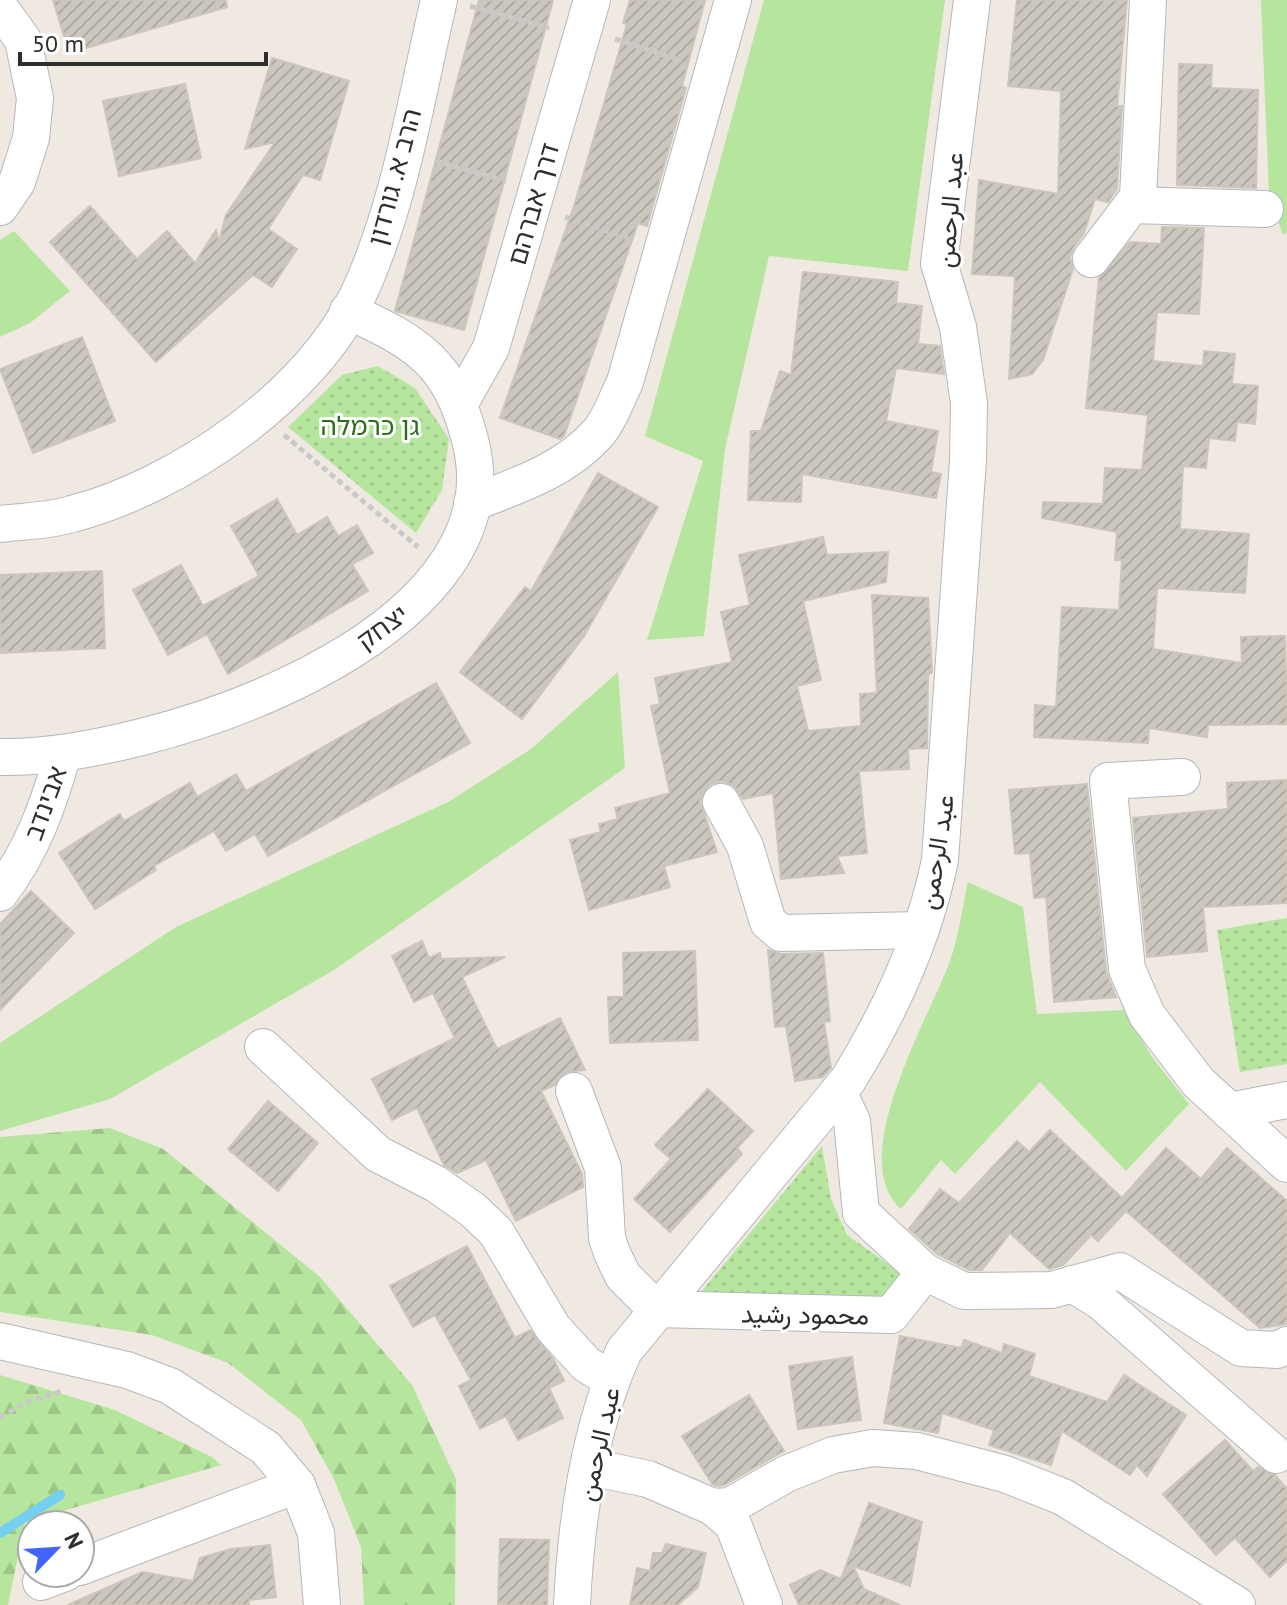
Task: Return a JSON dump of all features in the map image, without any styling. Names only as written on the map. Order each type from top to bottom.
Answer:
[{"type":"street","points":[[472,503],[537,478],[571,458],[600,431],[625,382],[733,0]]},
{"type":"street","name":"عبد الرحمن","points":[[572,1605],[578,1534],[603,1396],[624,1351],[838,1092],[878,1033],[930,909],[940,860],[968,460],[967,368],[939,263],[972,0]]},
{"type":"street","points":[[1091,259],[1138,197],[1148,0]]},
{"type":"street","name":"הרב א. גורדון","points":[[0,524],[71,515],[129,494],[200,457],[259,414],[317,358],[358,295],[392,206],[403,152],[450,2]]},
{"type":"street","points":[[0,8],[23,40],[35,98],[31,138],[22,167],[17,182],[0,207]]},
{"type":"street","name":"דרך אברהם","points":[[460,403],[491,348],[586,21]]},
{"type":"street","points":[[1132,205],[1265,209]]},
{"type":"street","name":"יצחק","points":[[0,757],[63,753],[172,731],[317,670],[367,640],[424,596],[453,556],[472,503],[474,453],[460,403],[437,366],[403,336],[348,311]]},
{"type":"street","name":"אבינדב","points":[[0,893],[16,873],[46,814],[63,753]]},
{"type":"street","points":[[1182,777],[1108,781],[1127,969],[1147,1015],[1198,1082],[1287,1164]]},
{"type":"street","points":[[721,802],[745,846],[768,922],[781,933],[921,930]]},
{"type":"street","points":[[263,1047],[378,1154],[436,1184],[485,1221],[496,1232],[553,1328],[586,1364],[611,1380]]},
{"type":"street","points":[[574,1091],[603,1168],[607,1238],[612,1253],[623,1276],[656,1309]]},
{"type":"street","points":[[838,1092],[852,1121],[861,1213],[925,1272],[964,1291],[1052,1290],[1120,1271],[1241,1348],[1277,1350],[1287,1345]]},
{"type":"street","points":[[1229,1111],[1287,1100]]},
{"type":"street","name":"محمود رشيد","points":[[656,1309],[891,1315],[925,1272]]},
{"type":"street","points":[[1072,1284],[1100,1301],[1276,1455]]},
{"type":"street","points":[[0,1341],[127,1370],[170,1386],[266,1448],[297,1485],[316,1533],[322,1605]]},
{"type":"street","points":[[713,1507],[730,1506],[786,1474],[833,1455],[873,1448],[917,1451],[1005,1474],[1063,1497],[1237,1605]]},
{"type":"street","points":[[590,1467],[648,1479],[713,1507],[733,1524],[764,1605]]},
{"type":"street","points":[[96,1561],[297,1485]]},
{"type":"path","points":[[450,2],[586,21],[713,71]]},
{"type":"path","points":[[403,152],[535,198],[663,249]]},
{"type":"path","points":[[259,414],[444,569]]},
{"type":"green space","points":[[764,0],[945,0],[908,271],[769,256],[725,449],[704,636],[647,640],[703,461],[645,436]]},
{"type":"green space","points":[[1261,0],[1287,0],[1287,232],[1283,235],[1269,195]]},
{"type":"green space","points":[[14,231],[70,291],[30,323],[0,337],[0,240]]},
{"type":"green space","name":"גן כרמלה","points":[[378,366],[415,388],[449,439],[442,490],[416,533],[288,427],[342,375]]},
{"type":"green space","points":[[618,672],[625,768],[334,970],[110,1099],[0,1131],[0,1043],[176,927],[448,802],[531,749]]},
{"type":"green space","points":[[968,882],[1023,907],[1037,1014],[1124,1010],[1152,1057],[1189,1104],[1126,1171],[1040,1082],[955,1174],[941,1160],[901,1209],[886,1186],[882,1157],[886,1123],[911,1051],[950,961]]},
{"type":"green space","points":[[1287,918],[1287,1064],[1240,1072],[1217,930]]},
{"type":"green space","points":[[110,1128],[163,1149],[320,1277],[412,1385],[456,1479],[455,1605],[364,1605],[361,1547],[334,1479],[301,1420],[228,1363],[152,1335],[0,1312],[0,1137]]},
{"type":"green space","points":[[822,1146],[831,1199],[847,1235],[904,1275],[887,1294],[871,1304],[701,1292]]},
{"type":"green space","points":[[0,1375],[115,1410],[212,1457],[221,1465],[70,1509],[16,1509],[16,1566],[8,1605],[0,1605]]},
{"type":"building","points":[[53,0],[226,0],[227,7],[69,53]]},
{"type":"building","points":[[479,0],[553,0],[464,330],[395,311]]},
{"type":"building","points":[[630,0],[705,0],[682,86],[686,88],[647,226],[638,223],[564,436],[560,439],[500,418],[575,203],[627,24],[623,23]]},
{"type":"building","points":[[1017,0],[1127,0],[1117,106],[1122,106],[1117,189],[1108,202],[1095,199],[1084,233],[1074,247],[1070,257],[1073,269],[1043,360],[1032,374],[1009,379],[1015,276],[972,274],[979,180],[1058,194],[1061,91],[1008,86]]},
{"type":"building","points":[[272,58],[349,81],[320,180],[303,175],[268,229],[297,249],[272,287],[253,275],[156,362],[50,242],[90,206],[137,259],[167,231],[195,263],[216,230],[219,242],[226,215],[275,142],[245,149]]},
{"type":"building","points":[[1179,64],[1212,65],[1211,88],[1258,90],[1256,188],[1177,185]]},
{"type":"building","points":[[185,84],[201,158],[119,176],[103,101]]},
{"type":"building","points":[[1162,227],[1204,228],[1199,314],[1157,312],[1153,361],[1203,366],[1204,351],[1235,354],[1232,384],[1258,386],[1255,424],[1237,422],[1235,441],[1209,438],[1206,468],[1183,466],[1180,529],[1249,534],[1245,593],[1157,588],[1153,649],[1242,663],[1241,637],[1285,636],[1287,724],[1208,725],[1207,737],[1149,728],[1148,743],[1034,737],[1035,705],[1056,707],[1062,607],[1119,610],[1122,560],[1115,560],[1117,532],[1042,518],[1043,502],[1103,504],[1105,468],[1142,470],[1148,415],[1086,408],[1099,278],[1130,242],[1161,244]]},
{"type":"building","points":[[803,272],[898,282],[896,303],[922,306],[918,344],[940,346],[944,374],[896,368],[886,421],[938,431],[931,472],[941,474],[936,498],[802,474],[801,502],[748,500],[751,431],[761,431],[780,371],[791,375]]},
{"type":"building","points":[[82,337],[115,421],[33,453],[0,369]]},
{"type":"building","points":[[598,473],[658,507],[584,636],[522,719],[460,672],[525,587],[531,591]]},
{"type":"building","points":[[277,499],[297,535],[327,517],[338,536],[357,525],[373,553],[352,564],[368,591],[228,674],[207,634],[168,655],[133,590],[181,565],[203,606],[259,576],[231,526]]},
{"type":"building","points":[[823,537],[827,555],[888,552],[886,582],[803,601],[821,680],[797,686],[808,731],[861,726],[860,694],[877,693],[872,595],[928,598],[932,672],[928,675],[927,748],[908,749],[909,769],[859,771],[867,853],[837,856],[844,873],[781,879],[773,793],[743,799],[733,785],[721,781],[710,784],[700,801],[717,852],[664,866],[670,887],[589,910],[570,840],[601,832],[599,824],[618,819],[615,808],[670,793],[651,706],[660,704],[655,678],[732,662],[721,612],[750,605],[739,555]]},
{"type":"building","points":[[102,571],[105,648],[0,653],[0,575]]},
{"type":"building","points":[[436,683],[470,743],[268,856],[255,834],[226,851],[214,831],[154,866],[156,870],[95,909],[59,853],[120,814],[124,821],[190,783],[197,797],[236,774],[246,791]]},
{"type":"building","points":[[1287,780],[1287,903],[1203,907],[1207,951],[1147,957],[1133,818],[1228,809],[1227,783]]},
{"type":"building","points":[[1087,784],[1106,971],[1116,997],[1054,1002],[1046,897],[1034,898],[1030,853],[1015,854],[1009,790]]},
{"type":"building","points":[[31,891],[74,933],[0,1010],[0,924]]},
{"type":"building","points":[[422,941],[429,958],[440,953],[441,959],[505,957],[462,977],[497,1049],[560,1018],[585,1070],[566,1072],[555,1085],[541,1091],[582,1174],[583,1187],[516,1221],[486,1160],[457,1173],[444,1165],[417,1108],[392,1120],[372,1079],[455,1038],[433,993],[414,1002],[392,956]]},
{"type":"building","points":[[768,950],[781,954],[823,953],[830,1021],[824,1022],[831,1068],[823,1077],[795,1081],[786,1026],[775,1027]]},
{"type":"building","points":[[695,951],[698,1040],[610,1043],[608,997],[624,997],[623,953]]},
{"type":"building","points":[[708,1089],[753,1131],[737,1148],[742,1154],[670,1232],[634,1199],[671,1159],[655,1145]]},
{"type":"building","points":[[268,1101],[318,1143],[278,1191],[228,1149]]},
{"type":"building","points":[[1050,1130],[1122,1198],[1166,1148],[1201,1179],[1227,1148],[1287,1201],[1287,1324],[1260,1328],[1126,1211],[1098,1241],[1091,1235],[1063,1265],[1049,1269],[1010,1233],[982,1270],[969,1270],[937,1254],[909,1229],[940,1189],[959,1203],[1017,1141],[1029,1152]]},
{"type":"building","points":[[467,1246],[515,1338],[530,1330],[554,1360],[564,1381],[549,1388],[563,1418],[518,1440],[506,1416],[480,1429],[459,1386],[471,1380],[435,1315],[413,1327],[390,1286]]},
{"type":"building","points":[[900,1336],[961,1348],[964,1340],[1002,1353],[1004,1344],[1035,1354],[1029,1376],[1107,1402],[1124,1375],[1186,1415],[1147,1476],[1137,1465],[1130,1475],[1062,1431],[1051,1465],[989,1445],[994,1430],[942,1413],[938,1433],[884,1423]]},
{"type":"building","points":[[852,1357],[861,1420],[798,1429],[789,1366]]},
{"type":"building","points":[[749,1395],[784,1451],[717,1486],[712,1484],[682,1436]]},
{"type":"building","points":[[1225,1440],[1253,1471],[1258,1467],[1275,1475],[1287,1489],[1287,1561],[1270,1577],[1235,1538],[1216,1555],[1163,1494]]},
{"type":"building","points":[[869,1503],[922,1522],[910,1586],[853,1566],[864,1589],[900,1605],[799,1605],[790,1585],[820,1570],[841,1579]]},
{"type":"building","points":[[500,1539],[549,1540],[547,1605],[498,1605]]},
{"type":"building","points":[[666,1544],[706,1553],[698,1587],[678,1605],[630,1605],[637,1568],[650,1571],[653,1553],[662,1553]]},
{"type":"building","points":[[270,1545],[276,1597],[249,1600],[249,1605],[68,1605],[142,1572],[193,1581],[200,1558],[231,1549]]},
{"type":"waterway","points":[[0,1533],[60,1495]]}]
